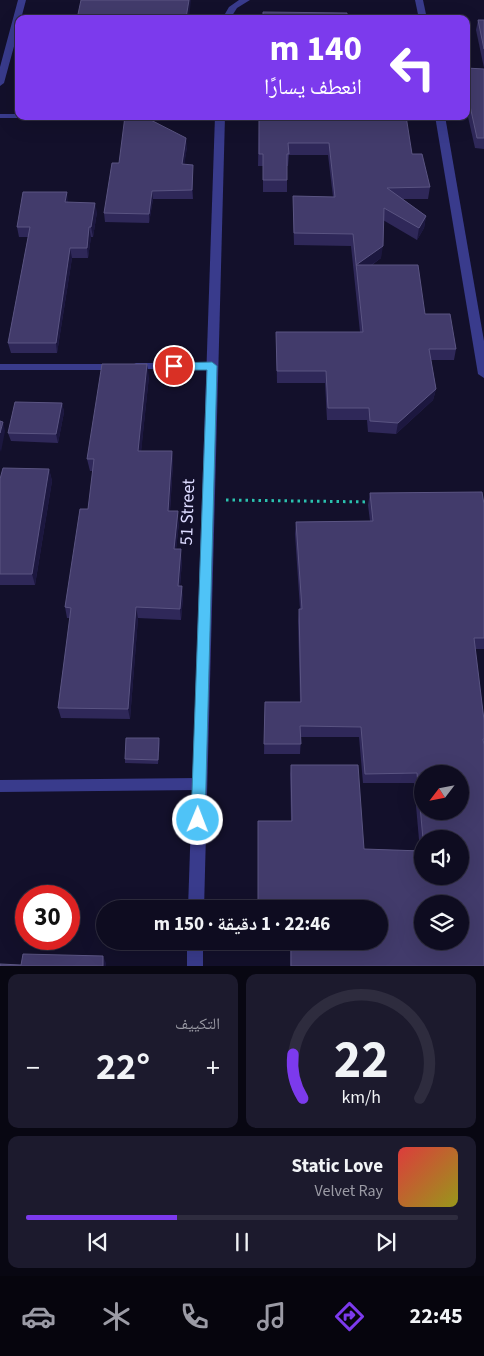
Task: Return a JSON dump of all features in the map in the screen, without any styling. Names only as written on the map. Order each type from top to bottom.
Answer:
[{"type":"street","points":[[18,15],[22,0]]},
{"type":"street","points":[[228,15],[230,10],[239,2],[246,0]]},
{"type":"street","points":[[420,0],[422,15]]},
{"type":"street","points":[[0,82],[15,26]]},
{"type":"street","name":"51 Street","points":[[196,900],[198,784],[220,120]]},
{"type":"street","points":[[441,120],[484,374]]},
{"type":"street","points":[[195,950],[195,966]]},
{"type":"lane","points":[[0,116],[15,116]]},
{"type":"lane","points":[[0,367],[212,366]]},
{"type":"lane","points":[[0,786],[198,784]]},
{"type":"path","points":[[208,500],[376,502]]},
{"type":"building","points":[[81,0],[189,0],[186,15],[78,15]]},
{"type":"building","points":[[263,12],[347,13],[347,15],[263,15]]},
{"type":"building","points":[[478,20],[484,20],[484,49]]},
{"type":"building","points":[[470,68],[484,69],[484,138],[477,138],[470,106]]},
{"type":"building","points":[[124,120],[151,120],[186,138],[182,164],[193,165],[192,190],[152,191],[149,214],[104,213],[112,163],[119,163]]},
{"type":"building","points":[[259,120],[407,120],[412,154],[422,154],[430,187],[387,188],[426,216],[419,228],[384,208],[383,246],[356,265],[353,234],[294,233],[293,196],[335,197],[329,143],[288,143],[287,180],[263,180],[263,154],[259,154]]},
{"type":"building","points":[[23,192],[67,192],[65,202],[95,203],[91,227],[89,227],[87,248],[70,248],[56,343],[8,343],[30,227],[17,227]]},
{"type":"building","points":[[356,265],[418,265],[425,314],[450,314],[456,349],[429,349],[436,389],[398,423],[370,421],[369,408],[328,408],[326,371],[277,371],[276,332],[363,332]]},
{"type":"building","points":[[102,364],[147,364],[138,451],[172,451],[168,511],[178,511],[174,549],[181,549],[178,586],[182,586],[180,609],[136,607],[128,709],[58,708],[71,608],[65,607],[80,509],[88,509],[94,459],[87,459]]},
{"type":"building","points":[[15,402],[62,403],[56,434],[8,433]]},
{"type":"building","points":[[0,421],[3,422],[0,433]]},
{"type":"building","points":[[3,468],[49,469],[32,574],[0,574],[0,479]]},
{"type":"building","points":[[482,492],[484,504],[484,638],[474,638],[484,720],[484,966],[291,966],[291,950],[388,950],[388,900],[258,900],[258,821],[292,821],[291,765],[358,765],[364,849],[414,851],[414,885],[469,885],[469,830],[422,830],[421,820],[469,820],[469,765],[414,765],[414,773],[365,774],[361,727],[300,726],[301,744],[264,744],[265,702],[301,702],[299,609],[302,609],[296,522],[373,521],[370,493]]},
{"type":"building","points":[[126,738],[159,738],[158,760],[125,759]]},
{"type":"building","points":[[23,954],[103,956],[103,966],[0,966],[0,964],[21,965]]},
{"type":"route","points":[[174,366],[212,366],[198,820]]}]
